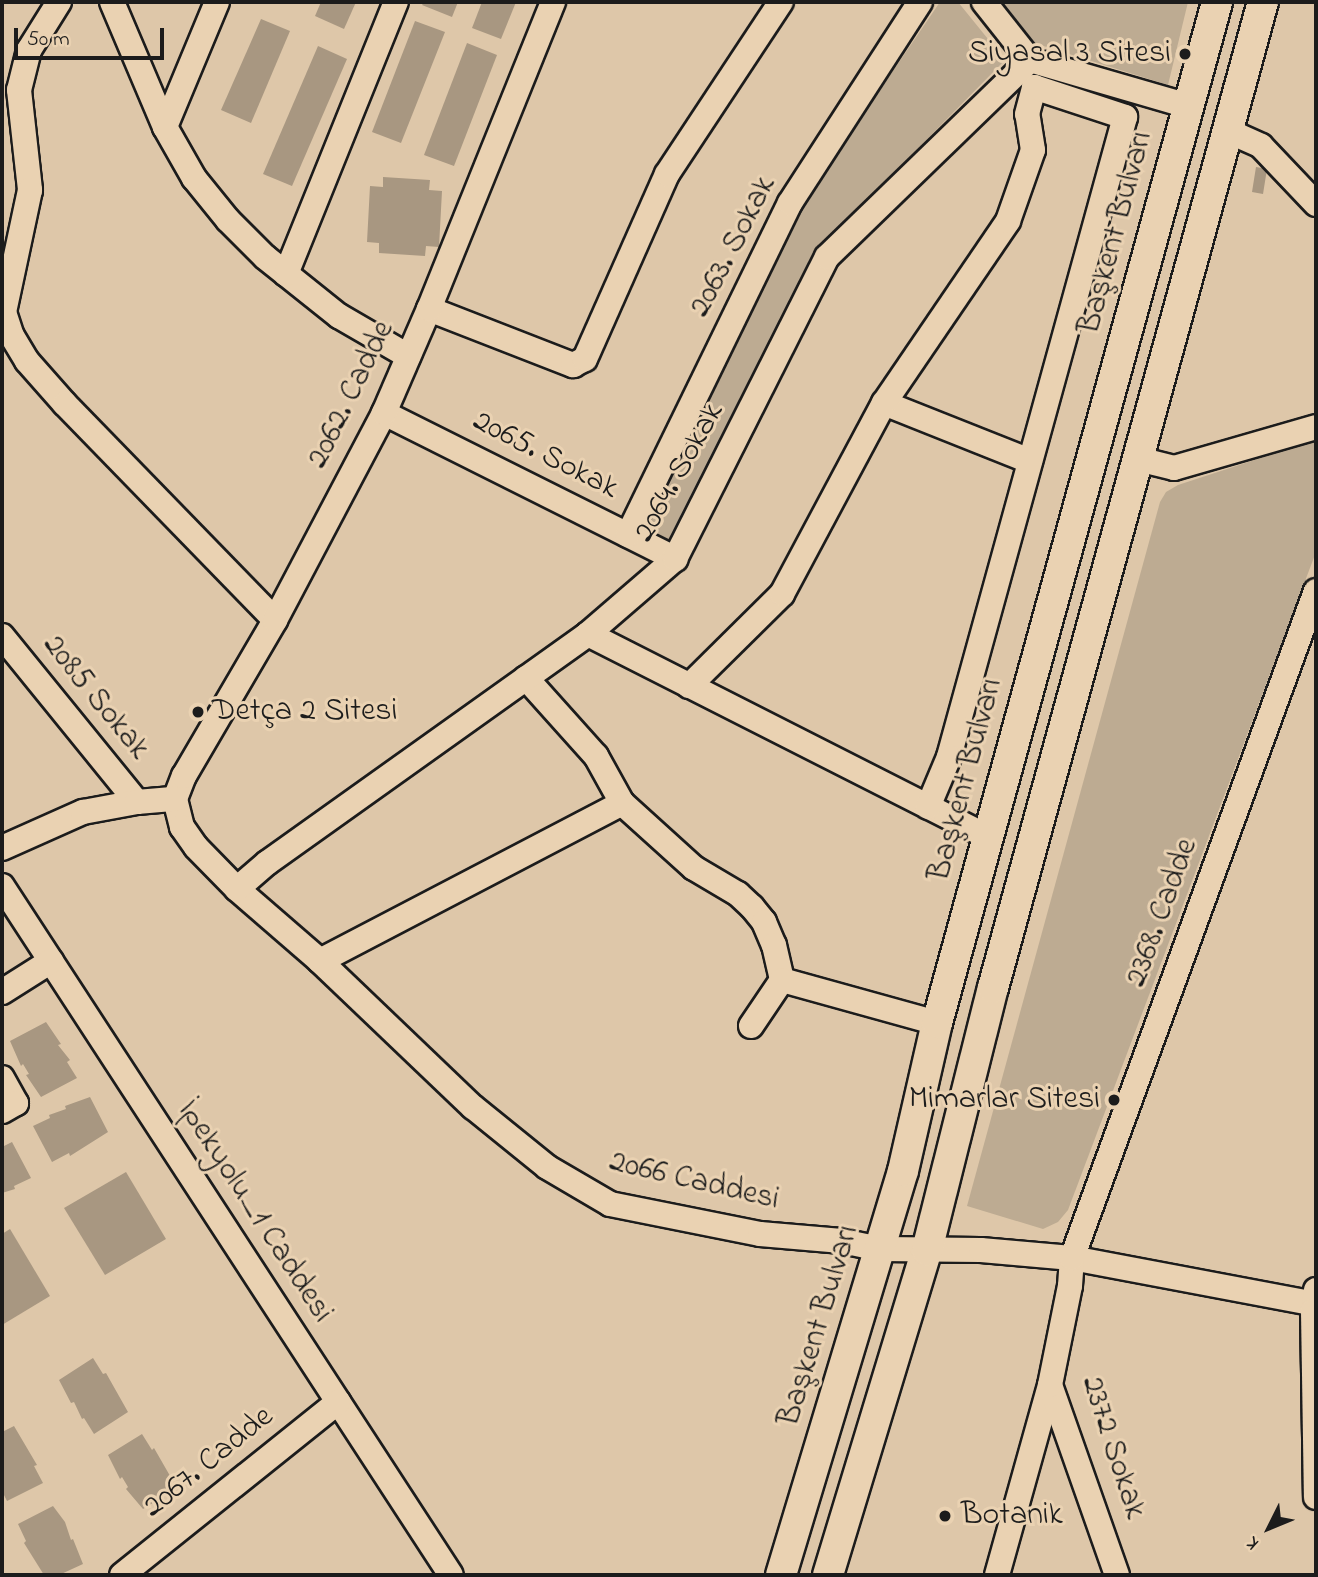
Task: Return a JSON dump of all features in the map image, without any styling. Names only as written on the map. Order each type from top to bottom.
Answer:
[{"type":"main road","name":"Başkent Bulvarı","points":[[781,1575],[903,1171],[937,1023],[1217,2]]},
{"type":"main road","points":[[828,1575],[927,1251],[993,988],[1263,2]]},
{"type":"street","points":[[59,2],[29,50],[19,90],[30,190],[4,312],[12,336],[27,361],[65,404],[275,620]]},
{"type":"street","points":[[112,2],[165,127],[194,178],[221,212],[286,274],[339,316],[408,356]]},
{"type":"street","points":[[165,127],[217,2]]},
{"type":"street","points":[[286,274],[396,2]]},
{"type":"street","name":"2062. Cadde","points":[[175,799],[184,776],[275,620],[384,413],[553,2]]},
{"type":"street","points":[[429,309],[487,334],[573,365],[580,363],[667,174],[781,2]]},
{"type":"street","name":"2063. Sokak","points":[[628,535],[790,203],[920,2]]},
{"type":"street","points":[[984,2],[1030,60],[1188,106]]},
{"type":"street","name":"2064. Sokak","points":[[237,888],[267,863],[588,634],[675,559],[827,257],[1030,60]]},
{"type":"street","points":[[689,686],[782,594],[884,403],[1009,221],[1034,150],[1027,114],[1034,87],[1125,117],[949,757],[928,807]]},
{"type":"street","points":[[1228,131],[1261,146],[1316,204]]},
{"type":"street","points":[[884,403],[1030,461]]},
{"type":"street","name":"2065. Sokak","points":[[384,413],[675,559]]},
{"type":"street","points":[[1138,459],[1174,468],[1316,427]]},
{"type":"street","name":"2368. Cadde","points":[[1072,1258],[1316,591]]},
{"type":"street","points":[[588,634],[988,837]]},
{"type":"street","name":"2085 Sokak","points":[[2,636],[137,802]]},
{"type":"street","points":[[526,678],[596,756],[622,803],[694,868],[752,907],[764,922],[774,946],[782,980],[751,1026]]},
{"type":"street","points":[[2,848],[83,812],[137,802],[175,799]]},
{"type":"street","name":"2066 Caddesi","points":[[175,799],[183,827],[197,847],[237,888],[320,961],[473,1107],[547,1167],[610,1203],[760,1234],[842,1241],[881,1249],[981,1250],[1072,1258],[1315,1299]]},
{"type":"street","points":[[320,961],[622,803]]},
{"type":"street","name":"İpekyolu_1 Caddesi","points":[[2,886],[451,1575]]},
{"type":"street","points":[[2,992],[51,961]]},
{"type":"street","points":[[782,980],[937,1023]]},
{"type":"street","points":[[2,1078],[16,1103],[2,1111]]},
{"type":"street","name":"2372 Sokak","points":[[1072,1258],[1070,1286],[1050,1385],[1117,1575]]},
{"type":"street","points":[[1315,1299],[1316,1497]]},
{"type":"street","points":[[997,1575],[1050,1385]]},
{"type":"street","name":"2067. Cadde","points":[[122,1575],[338,1402]]},
{"type":"shaded area","points":[[940,2],[958,2],[1005,60],[816,252],[673,542],[646,528],[799,209]]},
{"type":"shaded area","points":[[1002,2],[1188,2],[1168,85],[1034,43]]},
{"type":"shaded area","points":[[1316,440],[1316,552],[1068,1210],[1058,1222],[1043,1229],[967,1206],[1160,502],[1166,492],[1178,485]]},
{"type":"building","points":[[321,2],[356,2],[344,29],[315,16]]},
{"type":"building","points":[[424,2],[458,2],[452,17],[422,5]]},
{"type":"building","points":[[482,2],[516,2],[501,39],[472,28]]},
{"type":"building","points":[[261,19],[290,31],[251,123],[221,110]]},
{"type":"building","points":[[415,21],[445,32],[401,143],[372,132]]},
{"type":"building","points":[[467,43],[497,55],[454,166],[424,155]]},
{"type":"building","points":[[318,46],[347,59],[292,186],[263,174]]},
{"type":"building","points":[[1256,167],[1267,169],[1263,194],[1252,192]]},
{"type":"building","points":[[383,177],[430,180],[429,190],[442,191],[439,247],[426,246],[425,256],[379,253],[379,243],[367,242],[370,186],[383,187]]},
{"type":"building","points":[[46,1022],[61,1044],[58,1045],[70,1060],[67,1062],[77,1078],[41,1097],[26,1075],[29,1074],[23,1064],[21,1066],[10,1041]]},
{"type":"building","points":[[90,1097],[108,1132],[70,1156],[69,1153],[52,1162],[33,1126],[50,1118],[49,1115],[66,1109],[65,1106]]},
{"type":"building","points":[[12,1142],[31,1178],[14,1186],[15,1189],[2,1193],[2,1147]]},
{"type":"building","points":[[126,1172],[166,1239],[105,1275],[64,1208]]},
{"type":"building","points":[[10,1229],[50,1296],[2,1325],[2,1234]]},
{"type":"building","points":[[93,1358],[103,1374],[106,1373],[128,1412],[94,1434],[84,1418],[82,1419],[74,1402],[71,1403],[59,1380]]},
{"type":"building","points":[[14,1426],[37,1465],[34,1466],[43,1483],[7,1501],[2,1491],[2,1432]]},
{"type":"building","points":[[142,1434],[152,1450],[154,1448],[177,1488],[143,1509],[126,1489],[128,1487],[122,1477],[120,1479],[108,1455]]},
{"type":"building","points":[[53,1506],[65,1522],[83,1564],[59,1575],[44,1575],[24,1543],[26,1541],[18,1524]]},
{"type":"place","name":"Siyasal 3 Sitesi","points":[[1185,54]]},
{"type":"place","name":"Detça 2 Sitesi","points":[[198,712]]},
{"type":"place","name":"Mimarlar Sitesi","points":[[1114,1100]]},
{"type":"place","name":"Botanik","points":[[945,1516]]}]
